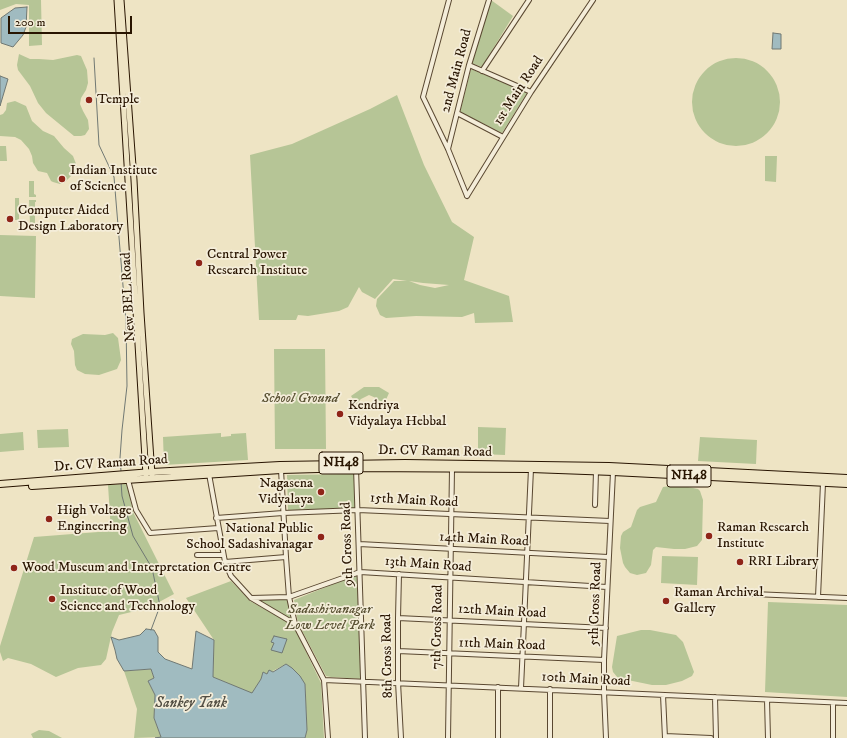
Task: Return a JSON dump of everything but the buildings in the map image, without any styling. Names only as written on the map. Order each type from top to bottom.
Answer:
[{"type":"highway","name":"Dr. CV Raman Road","points":[[0,488],[287,465],[431,463],[616,466],[847,478]]},
{"type":"highway","name":"Dr. CV Raman Road","points":[[149,475],[209,476],[281,470],[356,468],[531,469],[847,484]]},
{"type":"highway","name":"Dr. CV Raman Road","points":[[0,484],[122,478]]},
{"type":"main road","name":"New BEL Road","points":[[117,0],[120,25],[149,475]]},
{"type":"main road","name":"New BEL Road","points":[[121,0],[133,164],[149,475]]},
{"type":"street","points":[[448,149],[423,97],[449,0]]},
{"type":"street","name":"2nd Main Road","points":[[448,149],[469,66],[489,0]]},
{"type":"street","points":[[482,71],[529,0]]},
{"type":"street","name":"1st Main Road","points":[[448,149],[467,196],[531,92],[593,0]]},
{"type":"street","points":[[469,66],[531,92]]},
{"type":"street","points":[[457,113],[503,137]]},
{"type":"street","name":"9th Cross Road","points":[[356,468],[366,738]]},
{"type":"street","name":"7th Cross Road","points":[[448,738],[452,469]]},
{"type":"street","points":[[521,688],[531,469]]},
{"type":"street","points":[[281,470],[289,597],[295,624],[324,680],[328,738]]},
{"type":"street","points":[[595,505],[596,471]]},
{"type":"street","name":"5th Cross Road","points":[[606,738],[604,660],[613,472]]},
{"type":"street","points":[[209,476],[223,555],[230,576],[251,598],[295,624]]},
{"type":"street","points":[[122,478],[136,510],[150,533],[218,528]]},
{"type":"street","points":[[818,597],[823,483]]},
{"type":"street","name":"15th Main Road","points":[[216,518],[283,513],[358,510],[610,521]]},
{"type":"street","name":"14th Main Road","points":[[359,544],[608,557]]},
{"type":"street","points":[[197,555],[223,555]]},
{"type":"street","points":[[225,562],[286,556]]},
{"type":"street","name":"13th Main Road","points":[[251,598],[289,597],[360,572],[607,587]]},
{"type":"street","name":"8th Cross Road","points":[[399,574],[398,682],[402,738]]},
{"type":"street","points":[[753,594],[847,598]]},
{"type":"street","name":"12th Main Road","points":[[398,618],[606,628]]},
{"type":"street","name":"11th Main Road","points":[[398,651],[604,660]]},
{"type":"street","name":"10th Main Road","points":[[324,680],[398,682],[847,703]]},
{"type":"street","points":[[498,687],[498,738]]},
{"type":"street","points":[[550,689],[550,738]]},
{"type":"street","points":[[663,695],[665,737],[711,738]]},
{"type":"street","points":[[715,697],[716,738]]},
{"type":"street","points":[[767,700],[768,738]]},
{"type":"street","points":[[833,703],[833,738]]},
{"type":"green space","points":[[0,0],[41,0],[42,45],[29,46],[29,5],[16,4],[0,10]]},
{"type":"green space","points":[[491,0],[513,16],[482,67],[471,63]]},
{"type":"green space","points":[[19,54],[30,59],[53,60],[77,55],[81,56],[87,70],[88,83],[81,98],[80,104],[88,120],[89,129],[85,135],[74,136],[46,113],[38,103],[30,86],[18,70],[17,65]]},
{"type":"green space","points":[[736,58],[753,62],[767,71],[776,85],[780,102],[776,119],[767,133],[753,142],[736,146],[719,142],[705,133],[696,119],[692,102],[696,85],[705,71],[719,62]]},
{"type":"green space","points":[[471,69],[527,93],[502,133],[460,112]]},
{"type":"green space","points":[[397,95],[424,165],[452,222],[474,237],[464,280],[509,296],[513,322],[475,323],[474,313],[462,317],[416,316],[386,318],[380,315],[376,306],[377,299],[394,281],[407,281],[393,279],[375,299],[362,292],[359,287],[348,307],[339,311],[308,316],[298,315],[296,320],[259,320],[250,155],[292,144],[370,109]],"holes":[[[409,281],[449,285],[435,288]]]},
{"type":"green space","points":[[15,101],[26,106],[32,121],[43,131],[54,136],[73,156],[78,169],[65,182],[60,184],[53,182],[47,173],[38,171],[33,163],[29,149],[21,140],[15,137],[0,136],[0,115],[6,110],[7,103]]},
{"type":"green space","points":[[0,146],[6,146],[7,161],[0,161]]},
{"type":"green space","points":[[765,156],[777,156],[776,182],[765,181]]},
{"type":"green space","points":[[29,181],[34,181],[34,194],[36,197],[29,197]]},
{"type":"green space","points":[[15,198],[19,198],[19,220],[15,220]]},
{"type":"green space","points":[[29,200],[36,200],[35,223],[30,223]]},
{"type":"green space","points":[[0,235],[36,236],[35,298],[0,296]]},
{"type":"green space","points":[[113,333],[118,338],[121,360],[117,369],[99,375],[85,374],[77,370],[74,351],[71,344],[72,339],[83,334],[105,335]]},
{"type":"green space","name":"School Ground","points":[[274,349],[325,349],[326,449],[275,449]]},
{"type":"green space","points":[[364,387],[379,387],[389,393],[384,404],[369,395],[361,399],[356,404],[351,396]]},
{"type":"green space","points":[[478,427],[506,428],[505,455],[478,454]]},
{"type":"green space","points":[[68,429],[69,447],[38,448],[37,430]]},
{"type":"green space","points":[[23,432],[24,450],[0,452],[0,434]]},
{"type":"green space","points":[[221,433],[221,437],[231,436],[231,434],[246,433],[248,460],[164,465],[163,437]]},
{"type":"green space","points":[[700,437],[757,440],[756,464],[698,461]]},
{"type":"green space","name":"Nagasena Vidyalaya","points":[[354,474],[355,509],[288,510],[287,475]]},
{"type":"green space","points":[[127,484],[133,512],[174,594],[148,608],[119,615],[112,632],[106,659],[101,665],[78,668],[56,677],[31,664],[8,658],[3,661],[0,646],[34,537],[111,531],[108,485]]},
{"type":"green space","points":[[678,485],[698,489],[700,491],[703,500],[702,540],[697,546],[685,549],[656,547],[653,550],[651,565],[646,573],[637,575],[630,573],[623,563],[620,548],[621,536],[623,532],[631,527],[637,510],[640,507],[656,502],[663,487]]},
{"type":"green space","points":[[662,556],[698,557],[697,585],[661,583]]},
{"type":"green space","name":"Sadashivanagar Low Level Park","points":[[358,574],[362,679],[326,676],[298,623],[294,600]]},
{"type":"green space","points":[[231,581],[250,601],[293,625],[321,683],[324,738],[305,738],[307,730],[305,684],[286,664],[267,674],[263,672],[261,679],[252,694],[213,677],[214,640],[186,598]]},
{"type":"green space","points":[[289,597],[295,624],[251,598]]},
{"type":"green space","points":[[768,602],[847,605],[847,697],[765,692]]},
{"type":"green space","points":[[641,630],[650,630],[676,635],[683,642],[694,672],[692,676],[682,681],[666,685],[652,685],[618,678],[613,672],[612,667],[617,636]]},
{"type":"green space","points":[[151,669],[154,678],[148,681],[155,695],[154,718],[161,737],[134,738],[137,709],[124,671]]},
{"type":"green space","points":[[39,730],[49,731],[62,738],[33,738],[31,734]]},
{"type":"water","points":[[27,7],[26,27],[23,35],[13,47],[1,43],[1,18],[15,8]]},
{"type":"water","points":[[773,33],[781,34],[781,49],[772,49]]},
{"type":"water","points":[[0,76],[8,79],[0,106]]},
{"type":"water","name":"Sankey Tank","points":[[146,629],[154,630],[158,637],[158,652],[165,659],[192,669],[196,631],[214,640],[213,677],[252,693],[261,679],[263,672],[267,674],[269,670],[273,672],[286,664],[292,668],[305,684],[307,730],[305,738],[155,738],[161,737],[154,718],[155,695],[148,681],[154,678],[151,669],[124,671],[117,659],[111,637],[119,640],[140,635]]},
{"type":"water","points":[[274,636],[287,639],[282,653],[271,650],[274,643],[271,642]]},
{"type":"waterway","points":[[94,58],[99,145],[114,177],[126,322],[127,386],[120,458],[121,471]]},
{"type":"waterway","points":[[121,482],[122,496],[133,536],[152,568],[160,606],[151,630]]},
{"type":"place","name":"Temple","points":[[89,100]]},
{"type":"place","name":"Indian Institute of Science","points":[[62,179]]},
{"type":"place","name":"Computer Aided Design Laboratory","points":[[10,219]]},
{"type":"place","name":"Central Power Research Institute","points":[[199,263]]},
{"type":"place","name":"Kendriya Vidyalaya Hebbal","points":[[340,414]]},
{"type":"place","name":"Nagasena Vidyalaya","points":[[321,492]]},
{"type":"place","name":"High Voltage Engineering","points":[[49,519]]},
{"type":"place","name":"Raman Research Institute","points":[[709,536]]},
{"type":"place","name":"National Public School Sadashivanagar","points":[[321,537]]},
{"type":"place","name":"RRI Library","points":[[740,562]]},
{"type":"place","name":"Wood Museum and Interpretation Centre","points":[[14,568]]},
{"type":"place","name":"Institute of Wood Science and Technology","points":[[52,599]]},
{"type":"place","name":"Raman Archival Gallery","points":[[666,601]]}]
